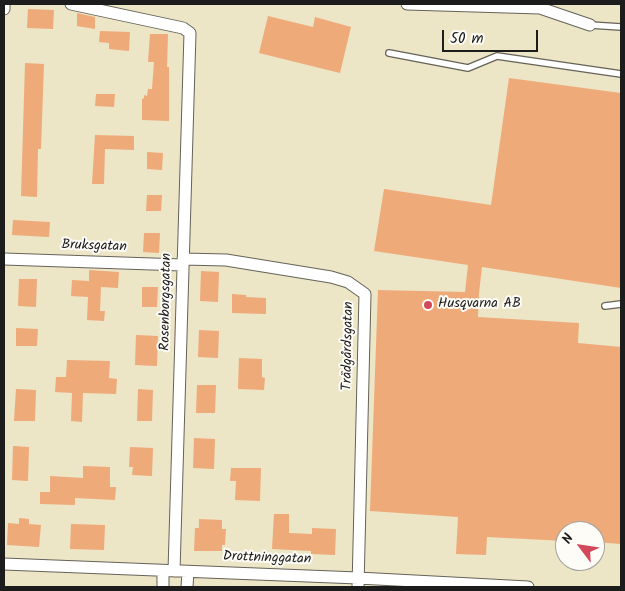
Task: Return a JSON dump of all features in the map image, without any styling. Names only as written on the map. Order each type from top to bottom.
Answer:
[{"type":"street","points":[[4,4],[4,9]]},
{"type":"street","name":"Rosenborgsgatan","points":[[71,4],[183,28],[190,33],[169,571],[163,587]]},
{"type":"street","points":[[407,4],[540,8],[590,24]]},
{"type":"street","name":"Bruksgatan","points":[[4,259],[182,262]]},
{"type":"street","name":"Trädgårdsgatan","points":[[182,262],[226,260],[330,276],[348,282],[365,294],[358,582]]},
{"type":"street","name":"Drottninggatan","points":[[4,564],[373,583],[528,587]]},
{"type":"street","points":[[188,572],[188,587]]},
{"type":"lane","points":[[590,24],[621,27]]},
{"type":"lane","points":[[389,53],[468,68],[497,56],[621,74]]},
{"type":"lane","points":[[605,306],[621,304]]},
{"type":"building","points":[[28,9],[54,10],[53,29],[27,28]]},
{"type":"building","points":[[77,13],[95,17],[95,29],[77,26]]},
{"type":"building","points":[[268,16],[313,27],[315,17],[351,27],[340,73],[259,53]]},
{"type":"building","points":[[100,31],[130,32],[129,51],[109,49],[109,43],[99,42]]},
{"type":"building","points":[[150,34],[168,34],[169,121],[142,120],[142,99],[144,95],[147,96],[148,89],[152,89],[154,62],[148,62]]},
{"type":"building","points":[[25,63],[44,64],[41,149],[38,149],[37,197],[21,196]]},
{"type":"building","name":"Husqvarna AB","points":[[509,78],[621,93],[621,288],[482,267],[478,317],[579,323],[578,343],[621,347],[621,544],[605,543],[605,521],[555,521],[555,540],[487,537],[486,555],[456,554],[458,517],[370,511],[378,290],[465,292],[468,265],[374,251],[384,189],[491,205]]},
{"type":"building","points":[[96,94],[115,94],[114,107],[95,106]]},
{"type":"building","points":[[95,135],[134,136],[134,150],[105,149],[104,184],[92,184]]},
{"type":"building","points":[[147,152],[163,153],[162,170],[147,169]]},
{"type":"building","points":[[147,195],[162,195],[161,211],[146,211]]},
{"type":"building","points":[[13,220],[50,222],[49,237],[12,235]]},
{"type":"building","points":[[144,233],[160,233],[159,253],[143,252]]},
{"type":"building","points":[[89,270],[119,272],[118,288],[101,287],[100,311],[105,311],[104,321],[87,320],[88,297],[71,296],[72,280],[89,281]]},
{"type":"building","points":[[201,271],[219,272],[218,302],[200,301]]},
{"type":"building","points":[[19,279],[37,279],[36,307],[18,306]]},
{"type":"building","points":[[142,287],[158,287],[157,307],[142,307]]},
{"type":"building","points":[[232,294],[266,298],[266,314],[232,313]]},
{"type":"building","points":[[16,328],[38,329],[37,346],[16,346]]},
{"type":"building","points":[[199,330],[219,331],[218,358],[198,357]]},
{"type":"building","points":[[136,335],[158,336],[157,366],[135,365]]},
{"type":"building","points":[[239,358],[262,359],[262,377],[265,378],[264,390],[238,389]]},
{"type":"building","points":[[67,360],[110,361],[109,378],[117,379],[116,394],[83,393],[82,422],[71,421],[72,393],[55,392],[56,377],[66,377]]},
{"type":"building","points":[[197,385],[216,385],[215,413],[196,413]]},
{"type":"building","points":[[16,389],[36,390],[35,421],[14,421]]},
{"type":"building","points":[[138,389],[153,390],[152,421],[137,421]]},
{"type":"building","points":[[194,438],[215,439],[214,469],[193,468]]},
{"type":"building","points":[[13,446],[29,447],[28,481],[12,480]]},
{"type":"building","points":[[130,447],[153,448],[152,476],[132,475],[133,467],[129,467]]},
{"type":"building","points":[[83,466],[110,467],[110,487],[116,487],[115,500],[75,498],[75,505],[40,504],[40,492],[50,492],[50,476],[83,478]]},
{"type":"building","points":[[231,468],[261,468],[260,501],[235,500],[236,481],[230,481]]},
{"type":"building","points":[[274,514],[289,514],[289,533],[312,534],[312,528],[336,529],[335,555],[311,554],[311,551],[272,549]]},
{"type":"building","points":[[19,518],[29,519],[29,524],[41,525],[39,547],[7,545],[8,523],[19,524]]},
{"type":"building","points":[[199,519],[222,520],[222,529],[226,529],[225,545],[222,545],[222,551],[194,551],[195,528],[199,528]]},
{"type":"building","points":[[71,524],[105,525],[104,550],[70,549]]},
{"type":"place","name":"Husqvarna AB","points":[[428,305]]}]
